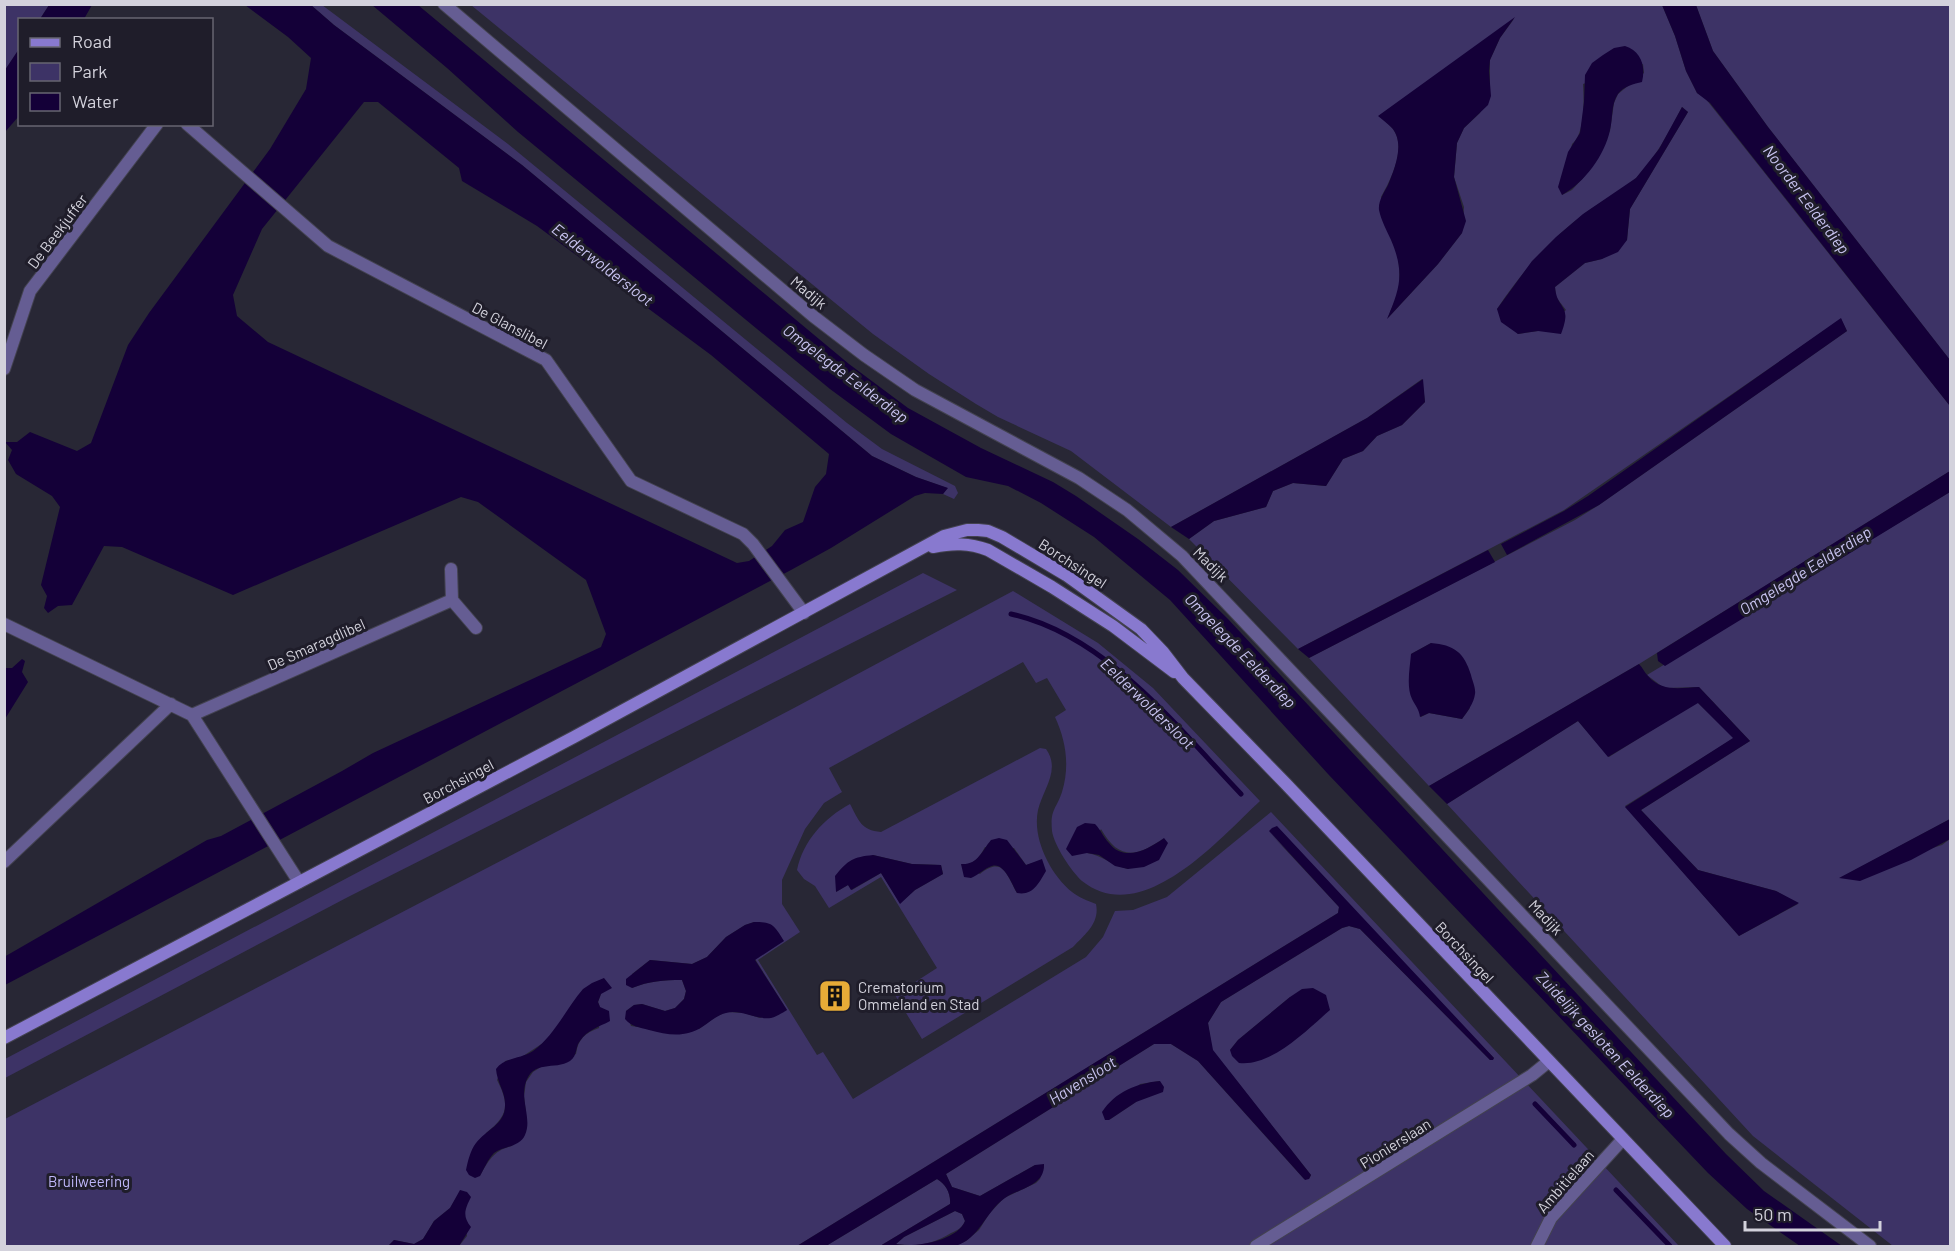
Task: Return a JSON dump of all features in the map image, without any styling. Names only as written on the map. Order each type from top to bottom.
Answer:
[{"type":"main road","name":"Borchsingel","points":[[4,1038],[574,737],[924,549],[944,536],[967,530],[988,531],[1066,575],[1122,614],[1163,652],[1183,678],[1286,783],[1548,1062],[1725,1246]]},
{"type":"main road","name":"Borchsingel","points":[[924,549],[954,543],[979,546],[988,550],[1113,626],[1183,678]]},
{"type":"street","name":"Madijk","points":[[444,4],[813,316],[864,355],[915,390],[1079,478],[1127,510],[1182,556],[1729,1134],[1761,1163],[1870,1246]]},
{"type":"street","name":"De Beekjuffer","points":[[4,369],[30,291],[155,126]]},
{"type":"street","name":"De Glanslibel","points":[[189,126],[328,246],[546,360],[631,482],[743,534],[753,544],[804,613]]},
{"type":"street","points":[[451,569],[452,600],[476,628]]},
{"type":"street","name":"De Smaragdlibel","points":[[192,715],[452,600]]},
{"type":"street","points":[[4,624],[192,715],[298,882]]},
{"type":"street","points":[[4,862],[171,704]]},
{"type":"street","name":"Pionierslaan","points":[[1256,1246],[1532,1076],[1548,1062]]},
{"type":"street","name":"Ambitielaan","points":[[1537,1246],[1551,1218],[1623,1139]]},
{"type":"green space","points":[[5,5],[49,5],[41,18],[18,18],[18,50],[5,70]]},
{"type":"green space","points":[[311,5],[322,5],[508,144],[847,423],[882,449],[955,486],[958,493],[954,499],[943,494],[947,488],[916,477],[872,456],[522,165],[334,25]]},
{"type":"green space","points":[[471,5],[1662,5],[1686,71],[1697,93],[1705,98],[1950,406],[1950,471],[1639,664],[1429,786],[1309,658],[1575,520],[1599,505],[1847,331],[1841,319],[1564,510],[1298,649],[1189,539],[1214,521],[1266,507],[1273,491],[1293,483],[1326,486],[1343,459],[1363,451],[1377,436],[1402,425],[1425,402],[1422,379],[1367,418],[1171,527],[1071,451],[998,417],[976,404],[873,334]],"holes":[[[1514,19],[1500,38],[1490,60],[1490,84],[1480,113],[1464,128],[1457,143],[1454,177],[1464,207],[1462,233],[1438,264],[1388,318],[1399,286],[1399,263],[1381,197],[1396,163],[1398,145],[1393,129],[1379,116]],[[1643,64],[1644,73],[1618,94],[1614,103],[1610,131],[1584,177],[1572,190],[1562,195],[1572,144],[1581,125],[1583,84]],[[1682,107],[1688,112],[1630,209],[1627,240],[1602,259],[1585,263],[1555,287],[1556,297],[1566,310],[1538,331],[1518,334],[1497,309],[1506,296],[1536,258],[1559,235],[1584,214],[1637,177],[1667,135]],[[1431,643],[1470,708],[1462,719],[1429,713],[1421,717],[1411,654]]]},
{"type":"green space","points":[[1696,5],[1950,5],[1950,360],[1768,127],[1713,51]]},
{"type":"green space","points":[[1950,492],[1950,819],[1840,878],[1942,845],[1950,839],[1950,1246],[1893,1246],[1753,1136],[1447,804],[1578,721],[1609,757],[1697,702],[1734,738],[1625,806],[1739,936],[1798,904],[1776,891],[1698,870],[1641,810],[1750,741],[1699,687],[1664,688],[1647,675]]},
{"type":"green space","points":[[923,573],[957,590],[348,897],[5,1078],[5,1059]]},
{"type":"green space","name":"Bruilweering","points":[[1013,591],[1098,643],[1153,688],[1260,801],[1201,856],[1154,887],[1129,894],[1105,893],[1082,881],[1064,858],[1052,831],[1053,814],[1062,792],[1066,773],[1064,744],[1055,717],[1066,710],[1047,678],[1036,683],[1023,662],[829,768],[842,792],[824,803],[805,829],[782,880],[782,904],[800,932],[758,960],[817,1055],[823,1052],[853,1099],[1086,957],[1103,937],[1115,911],[1133,910],[1167,897],[1271,812],[1679,1246],[954,1246],[966,1241],[979,1230],[989,1214],[1004,1198],[1036,1183],[1040,1179],[1044,1165],[1035,1165],[980,1196],[952,1187],[946,1174],[1154,1044],[1171,1044],[1198,1061],[1304,1179],[1309,1179],[1311,1175],[1212,1050],[1208,1023],[1221,1002],[1342,928],[1349,926],[1360,929],[1490,1060],[1494,1058],[1269,832],[1339,907],[1338,913],[797,1246],[459,1246],[467,1236],[461,1190],[450,1208],[434,1221],[423,1239],[414,1244],[394,1240],[388,1246],[5,1246],[5,1119],[794,708]],"holes":[[[1101,829],[1115,847],[1129,853],[1145,849],[1164,838],[1128,869],[1087,853]],[[754,922],[755,959],[787,1010],[760,1018],[744,1013],[727,1012],[699,1029],[631,1026],[626,1011],[634,1005],[642,1004],[665,1011],[675,1008],[684,999],[686,991],[682,980],[656,981],[632,988],[632,974],[650,960],[692,964],[707,957],[726,937]],[[604,978],[598,1002],[600,1007],[599,1028],[583,1037],[578,1044],[576,1054],[559,1064],[544,1065],[533,1072],[526,1082],[524,1096],[526,1113],[512,1146],[492,1157],[480,1176],[486,1133],[499,1121],[505,1110],[504,1096],[497,1080],[505,1061],[520,1058],[543,1043]],[[1290,997],[1314,1024],[1284,1047],[1230,1050],[1238,1040]],[[1160,1081],[1136,1102],[1109,1120],[1140,1084]]]},
{"type":"green space","points":[[1040,748],[1046,749],[1052,764],[1050,780],[1038,810],[1040,844],[1050,866],[1064,884],[1077,896],[1096,904],[1094,923],[1073,947],[922,1039],[895,995],[937,968],[881,877],[829,908],[815,886],[804,879],[797,870],[804,849],[816,831],[823,823],[850,804],[858,820],[865,827],[881,832]],"holes":[[[985,847],[1014,848],[1026,865],[1033,863],[1017,893],[1007,874],[999,867],[988,869],[980,874],[961,865],[976,860]],[[873,855],[912,864],[941,865],[943,874],[915,890],[900,903],[881,873],[852,890],[848,885],[836,892]]]},
{"type":"green space","points":[[937,1179],[947,1190],[950,1204],[880,1246],[826,1246]]},
{"type":"green space","points":[[955,1211],[962,1214],[965,1221],[958,1230],[925,1244],[896,1244],[904,1237]]},
{"type":"water","points":[[49,4],[92,5],[85,18],[41,18]]},
{"type":"water","points":[[245,5],[311,5],[334,25],[522,165],[872,456],[916,477],[948,488],[943,494],[925,493],[915,496],[791,570],[5,985],[4,957],[207,840],[221,836],[373,753],[601,647],[606,634],[586,580],[478,502],[461,497],[233,595],[122,547],[104,546],[72,605],[58,606],[48,613],[44,608],[47,596],[41,585],[60,507],[52,496],[16,474],[8,460],[12,450],[5,442],[17,442],[30,432],[77,451],[91,443],[128,345],[270,149],[306,89],[311,58],[288,37]],"holes":[[[364,102],[378,102],[459,168],[462,181],[537,226],[711,355],[829,454],[826,474],[815,487],[803,522],[785,530],[772,546],[749,561],[737,563],[268,342],[237,316],[233,295],[262,229]]]},
{"type":"water","points":[[372,5],[418,5],[849,364],[908,408],[981,448],[1053,482],[1138,539],[1178,570],[1228,619],[1726,1154],[1764,1191],[1842,1246],[1800,1246],[1747,1209],[1708,1173],[1328,774],[1170,600],[1094,537],[1041,503],[1008,486],[966,477],[891,434],[830,389],[518,132]]},
{"type":"water","name":"Noorder Eelderdiep","points":[[1662,5],[1696,5],[1713,51],[1768,127],[1950,360],[1950,406],[1710,103],[1697,93],[1686,71]]},
{"type":"water","points":[[1515,17],[1500,38],[1490,60],[1491,96],[1488,105],[1464,128],[1457,143],[1454,177],[1466,221],[1462,233],[1438,264],[1387,319],[1398,289],[1399,271],[1395,252],[1381,218],[1379,207],[1398,156],[1398,141],[1392,128],[1378,116]]},
{"type":"water","points":[[1625,46],[1635,51],[1641,60],[1642,82],[1620,91],[1614,102],[1607,139],[1598,158],[1586,176],[1562,195],[1558,187],[1568,152],[1580,133],[1585,75],[1592,63],[1603,55],[1614,48]]},
{"type":"water","points":[[18,50],[18,117],[5,132],[5,70]]},
{"type":"water","points":[[1682,107],[1688,112],[1630,209],[1627,240],[1618,252],[1585,263],[1555,287],[1558,300],[1565,312],[1561,334],[1538,331],[1518,334],[1501,322],[1497,309],[1532,261],[1583,214],[1636,178],[1659,149]]},
{"type":"water","points":[[1841,318],[1847,331],[1599,505],[1507,555],[1501,544],[1588,496]]},
{"type":"water","points":[[1423,379],[1425,402],[1402,425],[1377,436],[1363,451],[1343,459],[1326,486],[1293,483],[1273,491],[1266,507],[1214,521],[1189,539],[1171,527],[1367,418]]},
{"type":"water","name":"Omgelegde Eelderdiep","points":[[1950,471],[1950,492],[1665,666],[1658,661],[1657,653]]},
{"type":"water","points":[[1488,550],[1495,562],[1309,658],[1298,649]]},
{"type":"water","points":[[1431,643],[1457,651],[1468,667],[1475,694],[1472,704],[1462,719],[1429,713],[1420,717],[1412,699],[1409,683],[1411,654]]},
{"type":"water","points":[[22,659],[25,661],[22,672],[28,682],[5,719],[5,668],[12,668]]},
{"type":"water","points":[[1639,664],[1659,685],[1671,688],[1699,687],[1750,741],[1641,810],[1698,870],[1776,891],[1799,903],[1739,936],[1625,807],[1733,738],[1698,703],[1608,757],[1578,721],[1447,804],[1429,786]]},
{"type":"water","points":[[1950,819],[1950,839],[1911,860],[1860,881],[1839,878]]},
{"type":"water","points":[[1085,823],[1095,824],[1109,843],[1122,852],[1144,850],[1164,838],[1168,843],[1159,860],[1144,867],[1128,869],[1115,866],[1099,855],[1087,853],[1072,856],[1066,849],[1077,827]]},
{"type":"water","name":"Havensloot","points":[[1277,826],[1494,1058],[1493,1060],[1490,1060],[1360,929],[1349,926],[1342,928],[1221,1002],[1208,1023],[1213,1050],[1311,1175],[1309,1179],[1305,1180],[1198,1061],[1171,1044],[1154,1044],[946,1174],[952,1187],[980,1196],[1035,1165],[1044,1164],[1043,1171],[1036,1182],[1005,1198],[992,1210],[971,1238],[964,1243],[949,1247],[880,1246],[950,1204],[947,1190],[937,1179],[826,1246],[797,1246],[1338,913],[1339,907],[1269,831]],"holes":[[[955,1211],[962,1214],[965,1221],[954,1234],[924,1244],[896,1244],[904,1237]]]},
{"type":"water","points":[[999,838],[1007,840],[1026,865],[1042,859],[1046,871],[1031,891],[1017,893],[1004,870],[996,866],[989,867],[971,878],[964,877],[961,864],[975,860],[991,840]]},
{"type":"water","points":[[873,855],[912,864],[941,865],[943,874],[915,890],[900,904],[881,873],[851,890],[848,885],[836,892],[835,876],[844,866],[856,858]]},
{"type":"water","points":[[754,922],[772,925],[784,941],[755,960],[787,1010],[771,1018],[759,1018],[737,1012],[726,1013],[689,1033],[676,1034],[639,1027],[630,1024],[625,1019],[626,1011],[634,1005],[642,1004],[665,1011],[675,1008],[684,999],[686,991],[682,980],[656,981],[632,988],[626,985],[626,979],[650,960],[692,964],[707,957],[726,937]]},
{"type":"water","points":[[604,978],[612,988],[601,994],[598,1002],[600,1007],[609,1011],[610,1021],[583,1037],[570,1061],[533,1071],[528,1077],[524,1091],[527,1129],[523,1139],[494,1153],[480,1176],[475,1178],[469,1175],[466,1170],[474,1146],[502,1118],[504,1112],[504,1097],[496,1069],[504,1062],[533,1051],[554,1030],[583,989]]},
{"type":"water","points":[[1313,988],[1326,995],[1330,1010],[1300,1037],[1276,1053],[1251,1063],[1239,1063],[1232,1056],[1230,1050],[1238,1040],[1290,997],[1302,989]]},
{"type":"water","points":[[1160,1081],[1164,1087],[1163,1092],[1136,1102],[1109,1120],[1105,1120],[1102,1112],[1120,1094],[1135,1086]]},
{"type":"water","points":[[460,1190],[467,1192],[471,1197],[465,1212],[471,1227],[459,1246],[388,1246],[394,1240],[414,1244],[423,1239],[434,1221],[450,1208]]},
{"type":"waterway","name":"Eelderwoldersloot","points":[[1011,614],[1046,625],[1078,642],[1109,663],[1165,713],[1241,794]]},
{"type":"waterway","points":[[1535,1104],[1574,1145]]},
{"type":"waterway","points":[[1616,1190],[1670,1246]]},
{"type":"place","name":"Crematorium Ommeland en Stad","points":[[835,996]]},
{"type":"water label","name":"Zuidelijk gesloten Eelderdiep","points":[[1606,1044]]}]
